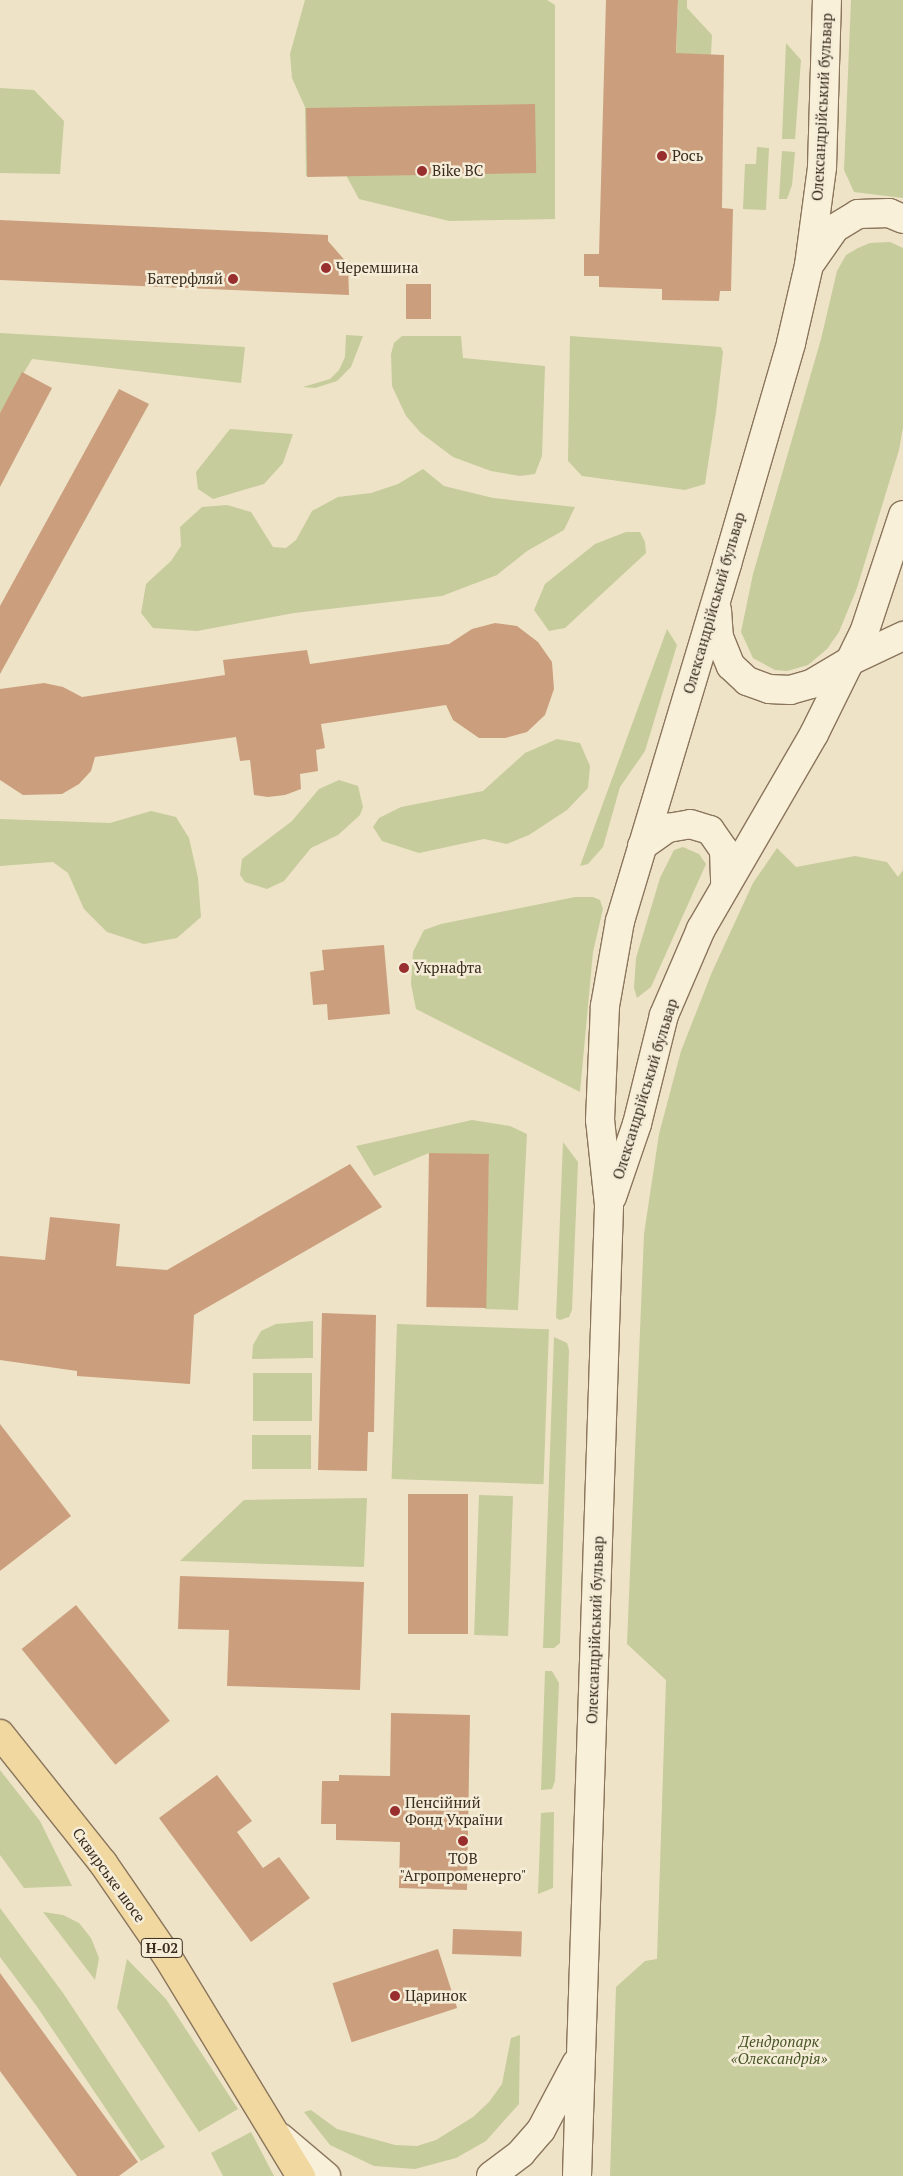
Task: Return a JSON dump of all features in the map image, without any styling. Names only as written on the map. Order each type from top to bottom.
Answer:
[{"type":"main road","name":"Олександрійський бульвар","points":[[577,2176],[609,1205],[600,1120],[605,1006],[620,921],[716,601],[790,343],[809,265],[822,167],[827,0]]},
{"type":"main road","points":[[809,265],[835,228],[858,214],[888,213],[903,219]]},
{"type":"main road","name":"Олександрійський бульвар","points":[[609,1205],[637,1124],[664,1015],[700,929],[814,734],[850,661],[865,630],[903,516]]},
{"type":"main road","points":[[716,601],[719,637],[731,666],[747,681],[769,689],[790,690],[811,684],[850,661],[903,636]]},
{"type":"main road","points":[[642,846],[668,828],[690,824],[710,830],[724,850],[725,885]]},
{"type":"main road","name":"Сквирське шосе","points":[[0,1734],[103,1863],[162,1948],[279,2137],[301,2176]]},
{"type":"main road","name":"Олександрійський бульвар","points":[[491,2176],[521,2153],[541,2130],[581,2054]]},
{"type":"main road","points":[[279,2137],[326,2176]]},
{"type":"green space","points":[[305,0],[547,0],[555,5],[555,219],[449,221],[359,199],[346,175],[306,176],[305,107],[292,78],[290,54]]},
{"type":"green space","points":[[678,0],[687,0],[687,8],[712,35],[711,55],[675,87]]},
{"type":"green space","points":[[851,0],[903,0],[903,198],[854,192],[844,170]]},
{"type":"green space","points":[[786,43],[801,60],[795,139],[782,139]]},
{"type":"green space","points":[[0,88],[34,90],[64,121],[60,174],[0,173]]},
{"type":"green space","points":[[757,147],[769,148],[766,210],[743,209],[745,164],[756,164]]},
{"type":"green space","points":[[782,151],[795,152],[792,185],[787,199],[779,199]]},
{"type":"green space","points":[[890,242],[903,248],[903,427],[899,450],[857,588],[839,632],[827,649],[808,665],[787,671],[775,670],[753,658],[741,632],[753,574],[821,339],[837,271],[846,255],[858,248],[870,243]]},
{"type":"green space","points":[[0,333],[245,347],[241,383],[32,359],[0,413]]},
{"type":"green space","points":[[346,335],[363,336],[351,367],[337,381],[315,388],[303,387],[330,379],[339,370],[345,357]]},
{"type":"green space","points":[[402,336],[461,336],[463,358],[545,366],[542,456],[535,474],[520,476],[491,471],[453,457],[421,433],[406,416],[392,386],[391,354],[394,343]]},
{"type":"green space","points":[[570,336],[721,347],[723,352],[716,412],[705,484],[685,490],[582,476],[568,461]]},
{"type":"green space","points":[[230,429],[293,434],[283,463],[264,484],[213,499],[198,489],[196,472]]},
{"type":"green space","points":[[423,469],[444,486],[493,498],[575,507],[564,530],[527,551],[497,575],[442,596],[294,613],[197,631],[153,628],[141,613],[146,584],[171,561],[181,546],[180,527],[202,507],[227,505],[251,512],[273,547],[286,548],[296,540],[312,511],[338,497],[371,493],[398,484]]},
{"type":"green space","points":[[626,532],[640,532],[645,542],[646,553],[565,628],[549,631],[534,610],[545,584],[595,544]]},
{"type":"green space","points":[[667,629],[677,645],[645,751],[620,787],[603,847],[588,864],[580,866]]},
{"type":"green space","points":[[557,739],[580,743],[590,766],[588,788],[567,810],[529,835],[507,844],[484,839],[419,853],[382,841],[373,827],[379,818],[401,807],[483,791],[525,753]]},
{"type":"green space","points":[[339,780],[358,786],[363,807],[360,815],[338,835],[311,848],[284,881],[267,889],[245,882],[240,875],[242,859],[292,821],[319,789]]},
{"type":"green space","points":[[151,811],[176,817],[189,838],[198,878],[201,917],[177,938],[144,944],[107,932],[84,909],[68,873],[53,862],[0,866],[0,819],[110,823]]},
{"type":"green space","points":[[683,847],[699,854],[706,864],[651,987],[637,998],[634,988],[636,958],[660,878],[674,850]]},
{"type":"green space","name":"Дендропарк «Олександрія»","points":[[777,848],[796,867],[855,856],[887,862],[898,877],[903,870],[903,2176],[610,2176],[616,1987],[645,1961],[657,1959],[666,1680],[627,1644],[644,1234],[659,1134],[681,1051],[712,972],[753,883]]},
{"type":"green space","points":[[575,897],[593,897],[600,900],[603,909],[593,952],[580,1092],[416,1009],[411,984],[413,952],[424,930],[441,924]]},
{"type":"green space","points":[[472,1120],[510,1126],[527,1134],[518,1310],[485,1309],[489,1155],[429,1153],[374,1176],[356,1146]]},
{"type":"green space","points":[[563,1142],[578,1162],[572,1310],[569,1317],[560,1320],[556,1318]]},
{"type":"green space","points":[[313,1321],[313,1358],[252,1359],[253,1345],[261,1331],[276,1324]]},
{"type":"green space","points":[[397,1324],[549,1329],[543,1484],[392,1479]]},
{"type":"green space","points":[[554,1337],[567,1343],[569,1350],[560,1643],[554,1648],[543,1648]]},
{"type":"green space","points":[[253,1373],[312,1373],[312,1421],[253,1421]]},
{"type":"green space","points":[[252,1435],[311,1435],[311,1469],[252,1469]]},
{"type":"green space","points":[[479,1495],[513,1496],[508,1636],[474,1635]]},
{"type":"green space","points":[[367,1498],[364,1567],[180,1561],[244,1500]]},
{"type":"green space","points":[[545,1671],[552,1671],[559,1683],[555,1781],[552,1789],[541,1790]]},
{"type":"green space","points":[[0,1770],[40,1821],[72,1886],[24,1888],[0,1855]]},
{"type":"green space","points":[[554,1812],[553,1888],[538,1894],[541,1813]]},
{"type":"green space","points":[[0,1908],[63,1993],[165,2147],[141,2161],[38,2008],[0,1957]]},
{"type":"green space","points":[[43,1912],[63,1915],[79,1923],[91,1938],[99,1958],[95,1980]]},
{"type":"green space","points":[[127,1959],[166,1999],[238,2109],[199,2132],[117,2008]]},
{"type":"green space","points":[[520,2035],[519,2104],[486,2141],[456,2158],[415,2169],[374,2166],[330,2145],[304,2112],[311,2110],[337,2129],[395,2145],[417,2146],[436,2140],[473,2117],[489,2102],[502,2084],[511,2038]]},
{"type":"green space","points":[[251,2132],[274,2176],[223,2176],[211,2153]]},
{"type":"building","name":"Рось","points":[[606,0],[678,0],[676,53],[724,55],[722,208],[733,209],[731,291],[720,291],[719,301],[662,300],[662,289],[599,287],[599,276],[584,276],[584,254],[599,254]]},
{"type":"building","points":[[535,104],[536,173],[307,177],[306,108]]},
{"type":"building","points":[[0,220],[328,235],[328,241],[348,264],[349,295],[0,280]]},
{"type":"building","points":[[406,284],[431,284],[431,319],[406,319]]},
{"type":"building","points":[[22,372],[52,388],[0,487],[0,413]]},
{"type":"building","points":[[119,389],[149,404],[0,674],[0,606]]},
{"type":"building","points":[[495,623],[517,626],[538,642],[552,662],[554,689],[545,715],[527,732],[505,738],[479,738],[453,720],[446,705],[321,724],[325,748],[316,750],[318,771],[300,774],[301,789],[285,795],[268,797],[254,795],[250,760],[240,761],[236,737],[95,757],[91,771],[79,784],[62,794],[23,795],[0,780],[0,689],[44,683],[63,687],[82,697],[225,675],[223,660],[307,650],[310,664],[449,644],[472,629]]},
{"type":"building","points":[[384,945],[390,1014],[328,1020],[327,1004],[313,1005],[310,972],[324,970],[322,950]]},
{"type":"building","points":[[429,1153],[489,1154],[486,1308],[426,1307]]},
{"type":"building","points":[[350,1164],[382,1207],[194,1315],[190,1384],[77,1376],[77,1371],[0,1360],[0,1256],[45,1260],[50,1217],[120,1224],[116,1266],[167,1270]]},
{"type":"building","points":[[322,1313],[376,1315],[374,1432],[368,1432],[367,1471],[318,1470]]},
{"type":"building","points":[[0,1424],[71,1516],[0,1571]]},
{"type":"building","points":[[408,1494],[468,1494],[468,1634],[408,1634]]},
{"type":"building","points":[[180,1576],[364,1582],[360,1690],[227,1686],[229,1630],[178,1629]]},
{"type":"building","points":[[76,1605],[170,1721],[115,1765],[22,1649]]},
{"type":"building","name":"Пенсійний Фонд України","points":[[391,1713],[470,1715],[467,1890],[399,1888],[400,1842],[336,1840],[336,1824],[321,1824],[322,1781],[339,1781],[339,1775],[390,1776]]},
{"type":"building","points":[[217,1775],[252,1821],[237,1832],[263,1868],[279,1857],[310,1898],[251,1942],[159,1818]]},
{"type":"building","points":[[453,1929],[522,1931],[521,1956],[452,1954]]},
{"type":"building","name":"Царинок","points":[[438,1949],[457,2008],[352,2042],[332,1983]]},
{"type":"building","points":[[0,1973],[138,2162],[119,2176],[77,2176],[0,2071]]},
{"type":"place","name":"Рось","points":[[662,156]]},
{"type":"place","name":"Bike BC","points":[[422,171]]},
{"type":"place","name":"Черемшина","points":[[326,268]]},
{"type":"place","name":"Батерфляй","points":[[233,279]]},
{"type":"place","name":"Укрнафта","points":[[404,968]]},
{"type":"place","name":"Пенсійний Фонд України","points":[[395,1811]]},
{"type":"place","name":"ТОВ \"Агропроменерго\"","points":[[463,1841]]},
{"type":"place","name":"Царинок","points":[[395,1996]]}]
